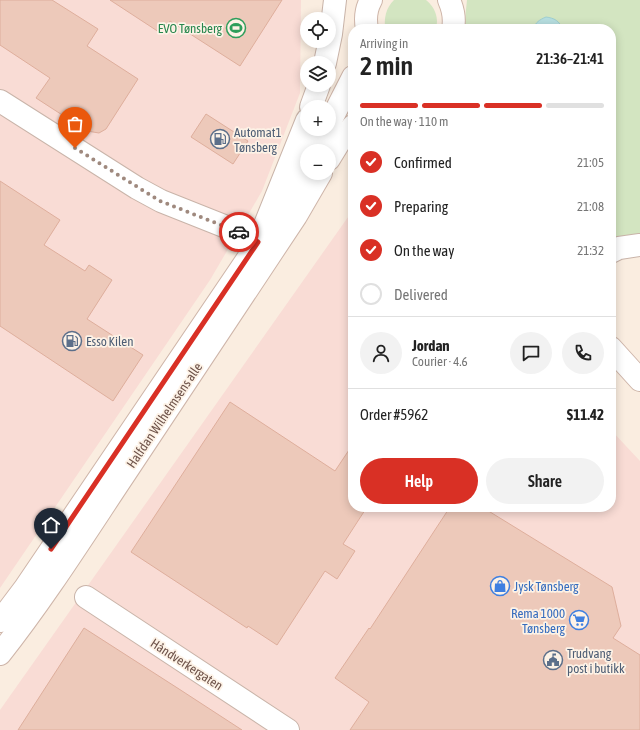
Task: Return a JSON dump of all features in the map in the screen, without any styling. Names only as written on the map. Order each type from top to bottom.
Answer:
[{"type":"main road","points":[[327,56],[332,34],[335,0]]},
{"type":"main road","points":[[367,24],[366,14],[369,2]]},
{"type":"main road","points":[[336,110],[348,87]]},
{"type":"main road","points":[[0,101],[160,201],[244,234],[258,242],[301,136]]},
{"type":"main road","points":[[336,147],[348,131]]},
{"type":"main road","name":"Halfdan Wilhelmsens alle","points":[[0,654],[8,628],[29,582],[286,202],[300,177]]},
{"type":"main road","name":"Halfdan Wilhelmsens alle","points":[[8,628],[70,555],[296,216],[317,180]]},
{"type":"main road","points":[[616,249],[640,245]]},
{"type":"main road","points":[[616,354],[640,380]]},
{"type":"main road","name":"Håndverkergaten","points":[[86,597],[288,730]]},
{"type":"main road","points":[[0,666],[8,628]]},
{"type":"shaded area","points":[[0,0],[301,0],[300,93],[262,191],[210,280],[0,588]]},
{"type":"shaded area","points":[[348,217],[348,512],[616,512],[616,435],[640,461],[640,730],[0,730],[0,710]]},
{"type":"green space","points":[[394,0],[426,0],[436,13],[437,24],[385,24],[386,13]]},
{"type":"green space","points":[[467,0],[640,0],[640,245],[616,251],[616,24],[465,24]]},
{"type":"water","points":[[546,17],[552,18],[560,24],[536,24],[541,19]]},
{"type":"building","points":[[0,0],[52,0],[98,29],[87,46],[138,79],[106,129],[99,133],[87,131],[36,98],[50,78],[0,45]]},
{"type":"building","points":[[110,0],[282,0],[240,66],[170,21],[162,34]]},
{"type":"building","points":[[206,114],[248,141],[233,164],[191,137]]},
{"type":"building","points":[[0,181],[60,220],[44,245],[85,271],[89,265],[112,280],[87,319],[143,355],[113,401],[0,326]]},
{"type":"building","points":[[230,402],[335,471],[348,452],[348,512],[364,512],[343,544],[355,551],[337,579],[325,571],[277,645],[248,626],[247,628],[131,552]]},
{"type":"building","points":[[447,512],[490,512],[612,587],[621,626],[613,638],[640,655],[640,730],[350,730],[369,702],[335,678],[369,628],[370,629]]},
{"type":"building","points":[[84,628],[179,689],[242,730],[18,730]]},
{"type":"way so far","points":[[75,148],[160,201],[239,232]]},
{"type":"place","name":"EVO Tønsberg","points":[[236,28]]},
{"type":"place","name":"Automat1 Tønsberg","points":[[220,139]]},
{"type":"place","name":"Esso Kilen","points":[[72,341]]},
{"type":"place","name":"Jysk Tønsberg","points":[[500,586]]},
{"type":"place","name":"Rema 1000 Tønsberg","points":[[579,620]]},
{"type":"place","name":"Trudvang post i butikk","points":[[553,660]]},
{"type":"route","points":[[51,549],[258,242],[239,232]]}]
